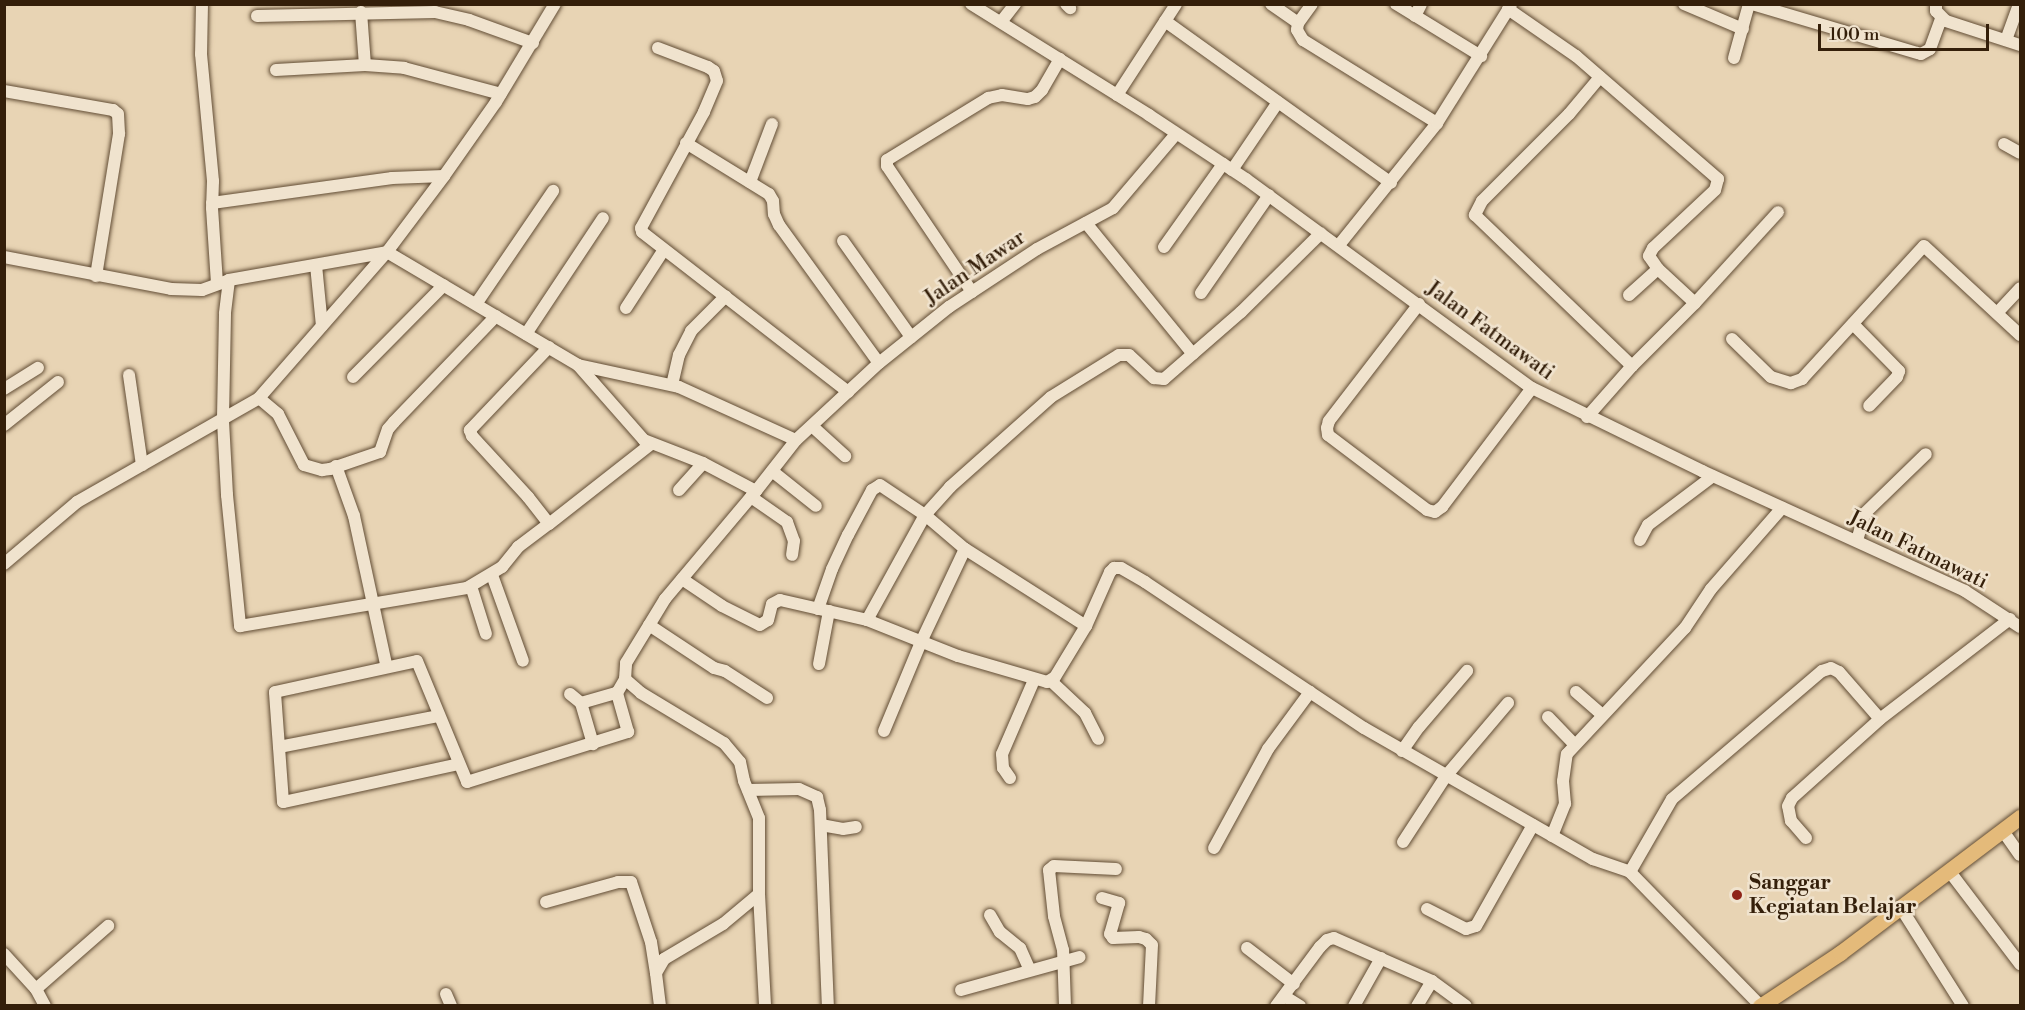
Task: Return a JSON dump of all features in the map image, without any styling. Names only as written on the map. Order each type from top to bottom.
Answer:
[{"type":"main road","points":[[1760,1005],[1840,953],[2020,817]]},
{"type":"street","points":[[202,4],[201,54],[225,314],[223,421],[227,495],[240,626],[441,594],[471,586],[492,575],[518,547],[651,444]]},
{"type":"street","points":[[4,564],[77,502],[223,421],[259,398],[387,252],[501,94],[555,4]]},
{"type":"street","name":"Jalan Fatmawati","points":[[971,4],[1117,95],[1269,195],[1532,388],[1587,417],[1965,591],[2020,627]]},
{"type":"street","points":[[1001,22],[1015,4]]},
{"type":"street","points":[[1117,95],[1176,4]]},
{"type":"street","points":[[1271,4],[1298,23]]},
{"type":"street","points":[[1312,4],[1298,23],[1297,30],[1303,40],[1437,123]]},
{"type":"street","points":[[1396,4],[1481,56]]},
{"type":"street","points":[[1415,16],[1421,4]]},
{"type":"street","points":[[1684,4],[1743,29]]},
{"type":"street","points":[[1734,58],[1750,4],[1921,54],[1930,49],[1941,18],[1936,4]]},
{"type":"street","points":[[2006,40],[2019,4]]},
{"type":"street","points":[[1339,245],[1437,123],[1510,7],[1576,56],[1718,179],[1715,190],[1650,252],[1651,261],[1658,269],[1695,303]]},
{"type":"street","points":[[362,12],[364,65]]},
{"type":"street","points":[[257,16],[435,12],[469,20],[533,43]]},
{"type":"street","points":[[1941,18],[2020,45]]},
{"type":"street","points":[[1165,21],[1391,183]]},
{"type":"street","points":[[658,48],[708,67],[716,76],[709,102],[641,228],[646,238],[726,296],[848,392]]},
{"type":"street","points":[[972,292],[887,166],[887,160],[988,98],[1002,95],[1029,99],[1035,97],[1042,90],[1060,59]]},
{"type":"street","points":[[276,70],[364,65],[404,68],[501,94]]},
{"type":"street","points":[[1600,77],[1569,114],[1482,201],[1475,215],[1632,366]]},
{"type":"street","points":[[4,91],[113,110],[118,114],[119,134],[96,276]]},
{"type":"street","points":[[1164,247],[1278,102]]},
{"type":"street","points":[[750,182],[772,124]]},
{"type":"street","name":"Jalan Mawar","points":[[617,693],[625,679],[626,663],[649,625],[682,579],[796,440],[879,363],[972,292],[1037,249],[1113,208],[1176,134]]},
{"type":"street","points":[[686,143],[769,194],[779,225],[879,363]]},
{"type":"street","points":[[2004,144],[2020,153]]},
{"type":"street","points":[[213,203],[392,178],[444,176]]},
{"type":"street","points":[[476,304],[553,191]]},
{"type":"street","points":[[1201,293],[1269,195]]},
{"type":"street","points":[[1587,417],[1632,366],[1695,303],[1778,212]]},
{"type":"street","points":[[526,334],[603,218]]},
{"type":"street","points":[[1086,223],[1193,354]]},
{"type":"street","points":[[867,620],[925,515],[950,487],[1051,397],[1121,354],[1129,355],[1150,375],[1160,380],[1241,312],[1321,233]]},
{"type":"street","points":[[843,241],[911,337]]},
{"type":"street","points":[[1732,339],[1771,377],[1791,383],[1802,380],[1924,246],[2020,335]]},
{"type":"street","points":[[626,308],[663,250]]},
{"type":"street","points":[[4,257],[171,290],[202,290],[223,282],[387,252],[578,365],[640,436],[651,444],[702,463],[754,494],[788,522],[794,541],[792,555]]},
{"type":"street","points":[[316,265],[322,326]]},
{"type":"street","points":[[1629,295],[1658,269]]},
{"type":"street","points":[[353,376],[444,285]]},
{"type":"street","points":[[1997,313],[2020,288]]},
{"type":"street","points":[[672,385],[680,355],[691,331],[726,296]]},
{"type":"street","points":[[1419,304],[1329,421],[1327,428],[1328,435],[1427,510],[1435,512],[1442,507],[1532,388]]},
{"type":"street","points":[[259,398],[278,414],[304,465],[322,470],[380,452],[388,429],[496,316]]},
{"type":"street","points":[[1852,324],[1899,371],[1897,377],[1869,406]]},
{"type":"street","points":[[549,347],[470,430],[472,436],[528,497],[549,524]]},
{"type":"street","points":[[578,365],[672,385],[700,395],[796,440]]},
{"type":"street","points":[[4,389],[38,368]]},
{"type":"street","points":[[129,375],[142,465]]},
{"type":"street","points":[[4,425],[58,382]]},
{"type":"street","points":[[812,426],[845,456]]},
{"type":"street","points":[[1857,541],[1864,514],[1926,454]]},
{"type":"street","points":[[679,490],[702,463]]},
{"type":"street","points":[[336,466],[354,516],[386,664]]},
{"type":"street","points":[[772,471],[816,507]]},
{"type":"street","points":[[1640,540],[1648,525],[1713,476]]},
{"type":"street","points":[[819,664],[823,610],[832,569],[874,487],[884,486],[925,515],[965,549],[1086,626]]},
{"type":"street","points":[[1552,836],[1565,804],[1563,771],[1567,754],[1574,744],[1685,628],[1711,589],[1782,508]]},
{"type":"street","points":[[884,731],[921,642],[965,549]]},
{"type":"street","points":[[1051,681],[1086,626],[1110,572],[1117,567],[1145,582],[1402,751],[1593,859],[1630,872],[1760,1005]]},
{"type":"street","points":[[492,575],[523,661]]},
{"type":"street","points":[[682,579],[722,606],[760,625],[768,620],[775,601],[823,610],[867,620],[921,642],[1034,680],[1051,681],[1085,713],[1098,739]]},
{"type":"street","points":[[471,586],[486,634]]},
{"type":"street","points":[[1806,838],[1791,820],[1788,806],[1792,798],[1880,719],[2010,619]]},
{"type":"street","points":[[649,625],[714,668],[725,671],[767,698]]},
{"type":"street","points":[[459,764],[283,802],[275,692],[417,661],[467,782],[628,732],[617,693],[581,703]]},
{"type":"street","points":[[1630,872],[1672,799],[1822,671],[1831,668],[1839,672],[1880,719]]},
{"type":"street","points":[[1402,751],[1419,727],[1467,671]]},
{"type":"street","points":[[625,679],[641,693],[703,729],[732,750],[740,762],[759,818],[759,894],[765,1005]]},
{"type":"street","points":[[1010,778],[1003,768],[1002,754],[1034,680]]},
{"type":"street","points":[[1214,848],[1268,749],[1310,692]]},
{"type":"street","points":[[1576,692],[1602,715]]},
{"type":"street","points":[[570,694],[581,703],[593,744]]},
{"type":"street","points":[[1403,842],[1446,776],[1508,703]]},
{"type":"street","points":[[279,747],[440,716]]},
{"type":"street","points":[[1548,717],[1574,744]]},
{"type":"street","points":[[748,790],[799,789],[815,794],[820,810],[821,825],[828,1005]]},
{"type":"street","points":[[821,825],[843,829],[856,827]]},
{"type":"street","points":[[1427,909],[1466,929],[1476,926],[1533,825]]},
{"type":"street","points":[[2003,831],[2020,855]]},
{"type":"street","points":[[1063,1005],[1063,962],[1054,916],[1049,870],[1054,866],[1116,869]]},
{"type":"street","points":[[1950,872],[2020,964]]},
{"type":"street","points":[[546,902],[618,882],[631,882],[658,956],[656,973],[660,1005]]},
{"type":"street","points":[[658,956],[723,924],[759,894]]},
{"type":"street","points":[[1102,898],[1119,903],[1110,934],[1113,938],[1139,937],[1146,939],[1152,945],[1149,1005]]},
{"type":"street","points":[[1901,908],[1963,1005]]},
{"type":"street","points":[[990,915],[1000,932],[1020,948],[1030,970]]},
{"type":"street","points":[[36,989],[108,926]]},
{"type":"street","points":[[1300,1005],[1280,1001],[1327,940],[1334,938],[1432,981],[1466,1005]]},
{"type":"street","points":[[1247,948],[1294,984]]},
{"type":"street","points":[[4,954],[36,989],[45,1005]]},
{"type":"street","points":[[961,990],[1080,957]]},
{"type":"street","points":[[1354,1005],[1381,958]]},
{"type":"street","points":[[1417,1005],[1432,981]]},
{"type":"place","name":"Sanggar Kegiatan Belajar","points":[[1737,895]]}]
